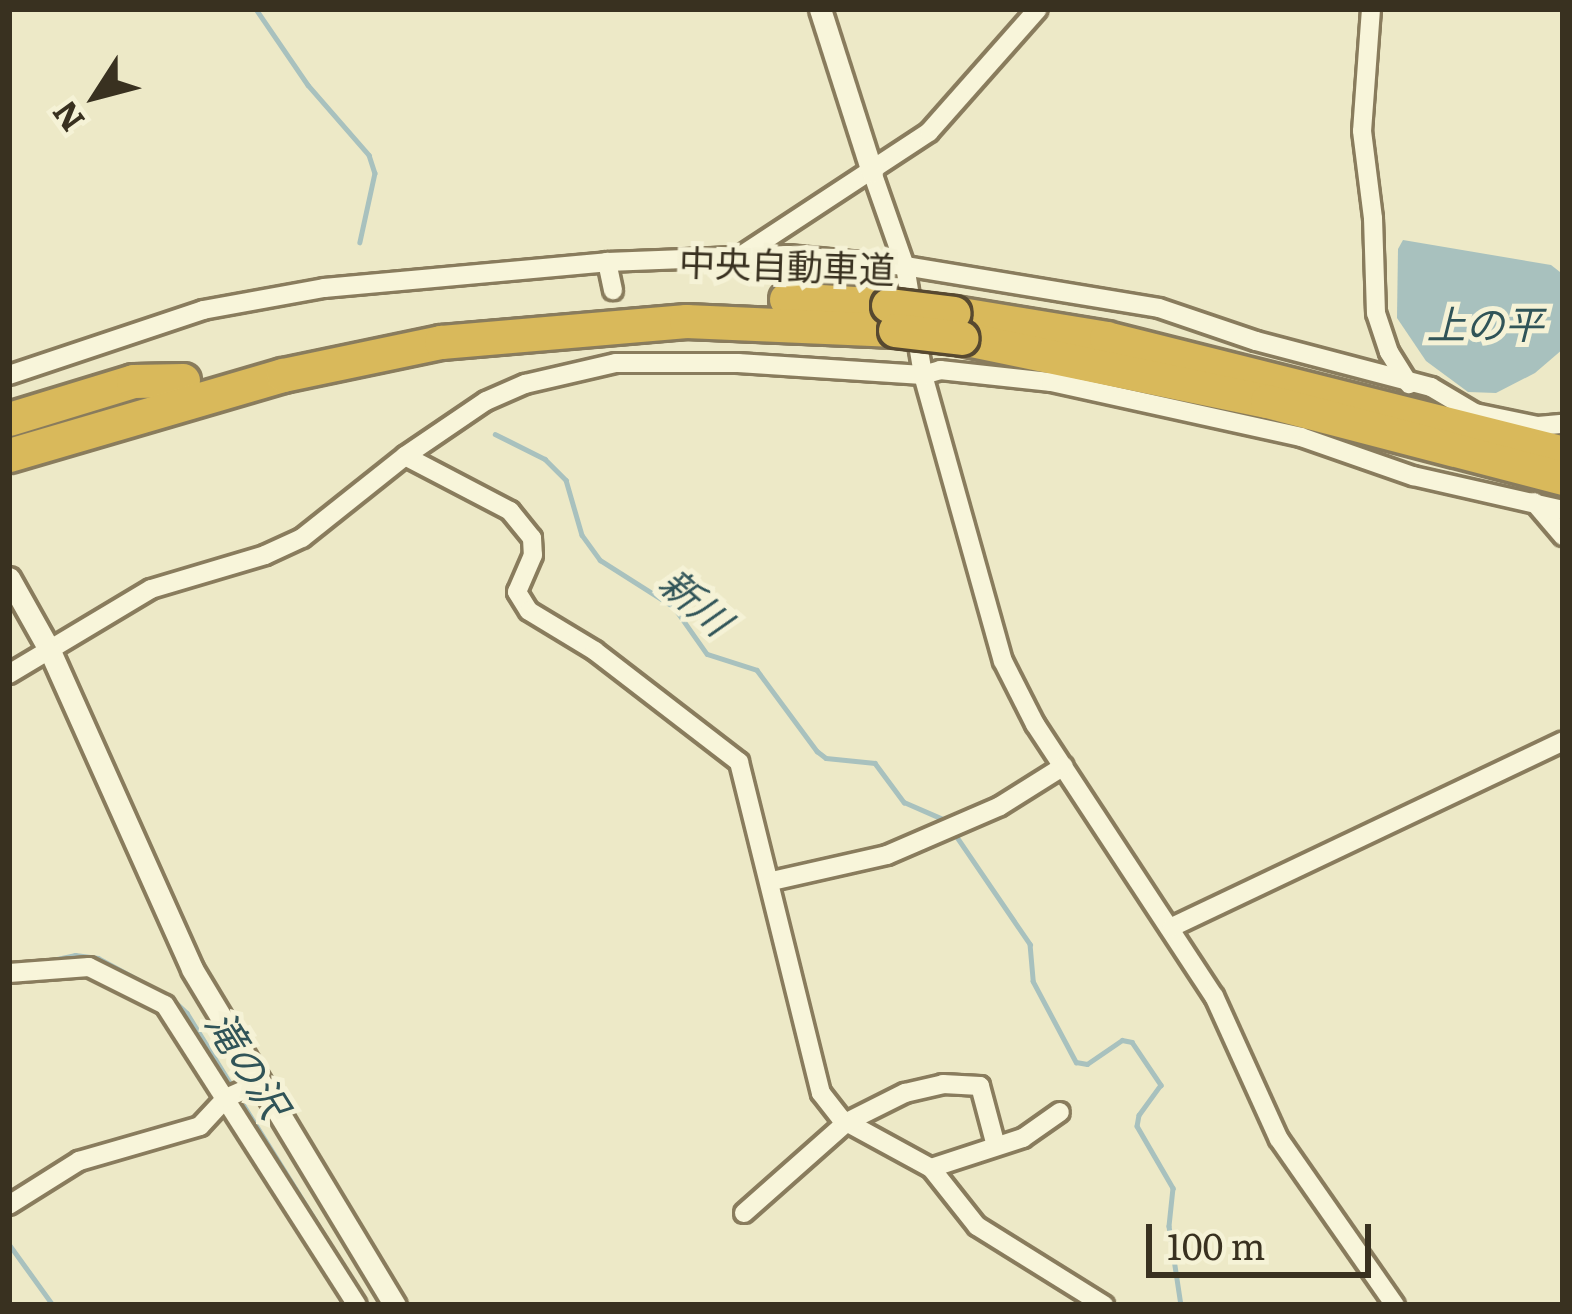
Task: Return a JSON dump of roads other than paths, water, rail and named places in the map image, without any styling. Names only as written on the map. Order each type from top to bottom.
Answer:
[{"type":"highway","name":"中央自動車道","points":[[9,435],[183,380],[362,333],[500,313],[662,298],[1106,338],[1563,453]]},
{"type":"highway","name":"中央自動車道","points":[[9,455],[283,375],[388,350],[589,326],[892,318]]},
{"type":"highway","name":"中央自動車道","points":[[958,325],[1563,478]]},
{"type":"highway","points":[[9,471],[283,375]]},
{"type":"highway","points":[[9,419],[133,381],[183,380]]},
{"type":"street","points":[[820,9],[905,266],[923,375],[1003,661],[1064,766],[1214,996],[1279,1139],[1395,1305]]},
{"type":"street","points":[[742,255],[928,132],[1038,9]]},
{"type":"street","points":[[1371,9],[1362,131],[1373,218],[1376,313],[1389,352],[1409,381],[1412,406]]},
{"type":"street","points":[[9,375],[203,310],[324,288],[607,262],[742,255],[905,266],[1159,308],[1256,341],[1431,387],[1475,413],[1538,426],[1563,424]]},
{"type":"street","points":[[607,262],[613,290]]},
{"type":"street","points":[[616,363],[617,340]]},
{"type":"street","points":[[9,674],[151,589],[265,556],[302,538],[405,456],[486,401],[525,384],[616,363],[738,363],[923,375],[940,370],[1051,382],[1301,437],[1563,510]]},
{"type":"street","points":[[405,456],[509,511],[532,538],[533,555],[517,592],[530,611],[595,652],[739,762],[772,881],[820,1093],[848,1122],[931,1168],[977,1226],[1104,1305]]},
{"type":"street","points":[[1534,502],[1563,536]]},
{"type":"street","points":[[9,578],[50,651],[242,1091],[357,1305]]},
{"type":"street","points":[[1172,927],[1563,741]]},
{"type":"street","points":[[772,881],[887,855],[1000,806],[1064,766]]},
{"type":"street","points":[[9,974],[89,967],[165,1005],[242,1091],[395,1305]]},
{"type":"street","points":[[744,1213],[848,1122],[905,1093],[969,1083],[980,1086],[996,1146]]},
{"type":"street","points":[[9,1205],[79,1161],[200,1126],[242,1091]]},
{"type":"street","points":[[931,1168],[1023,1138],[1060,1112]]},
{"type":"water","name":"上の平","points":[[1403,240],[1551,265],[1560,272],[1563,349],[1535,373],[1496,393],[1468,392],[1426,361],[1397,318],[1398,249]]},
{"type":"waterway","name":"新川","points":[[256,9],[308,85],[369,155],[375,173],[360,242]]},
{"type":"waterway","name":"新川","points":[[495,434],[545,459],[566,480],[582,535],[600,560],[674,607],[707,654],[757,670],[817,751],[826,758],[875,763],[904,802],[943,819]]},
{"type":"waterway","name":"新川","points":[[957,837],[1030,944],[1033,981],[1076,1062],[1087,1064],[1122,1040],[1132,1042],[1161,1085],[1139,1115],[1137,1126],[1173,1188],[1169,1226],[1181,1305]]},
{"type":"waterway","name":"滝の沢","points":[[43,962],[75,955],[98,958],[170,997],[187,1013],[232,1086]]},
{"type":"waterway","name":"滝の沢","points":[[238,1096],[368,1305]]},
{"type":"waterway","points":[[9,1244],[53,1305]]}]
